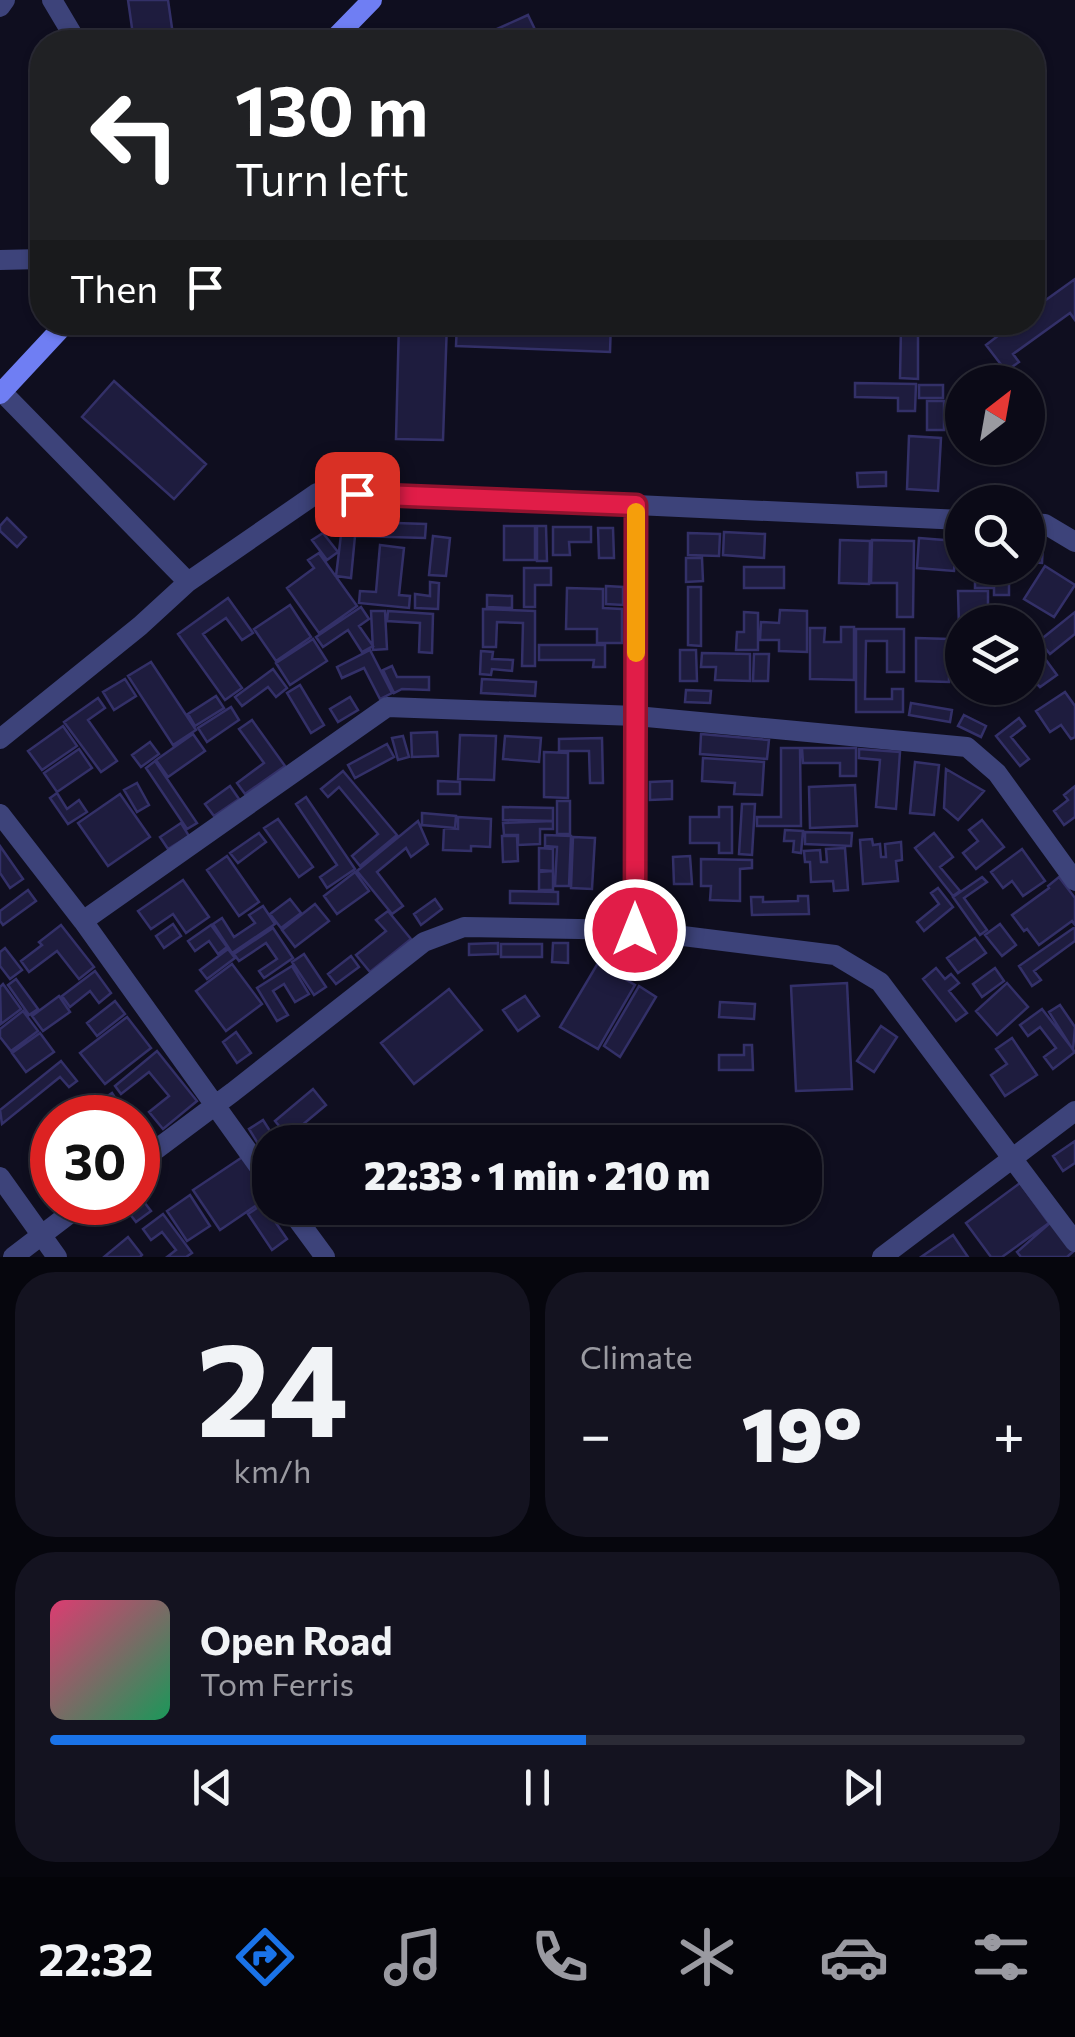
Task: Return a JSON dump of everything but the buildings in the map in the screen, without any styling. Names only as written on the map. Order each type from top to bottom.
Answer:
[{"type":"main road","points":[[343,30],[372,0]]},
{"type":"main road","points":[[1,393],[55,335]]},
{"type":"street","points":[[0,6],[5,0]]},
{"type":"street","points":[[52,0],[70,30]]},
{"type":"street","points":[[0,260],[30,259]]},
{"type":"street","points":[[1,393],[188,582]]},
{"type":"street","points":[[0,739],[140,626],[188,582],[317,493],[945,519]]},
{"type":"street","points":[[635,930],[636,505]]},
{"type":"street","points":[[1045,524],[1075,542]]},
{"type":"street","points":[[83,922],[388,708],[636,716],[967,747],[997,773],[1075,881]]},
{"type":"street","points":[[0,814],[83,922],[252,1158]]},
{"type":"street","points":[[160,1146],[424,942],[464,927],[635,930],[835,955],[880,982],[1075,1242]]},
{"type":"street","points":[[882,1257],[1075,1111]]},
{"type":"street","points":[[0,1177],[57,1257]]},
{"type":"street","points":[[13,1257],[54,1225]]},
{"type":"street","points":[[301,1225],[325,1257]]},
{"type":"slow traffic","points":[[636,512],[636,653]]},
{"type":"route","points":[[357,494],[636,505],[635,930]]}]
